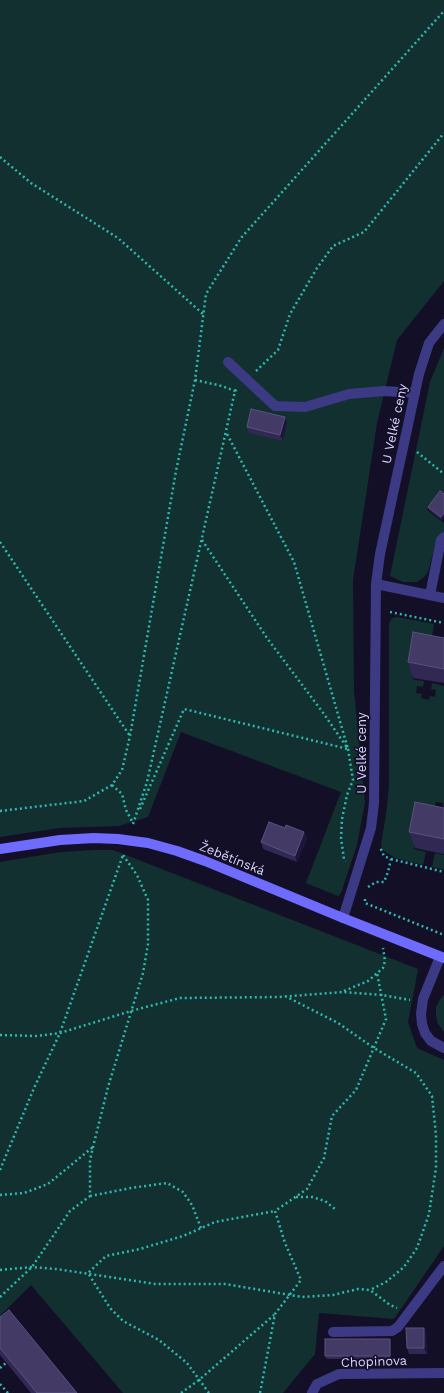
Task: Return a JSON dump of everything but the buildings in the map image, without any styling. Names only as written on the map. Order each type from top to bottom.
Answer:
[{"type":"street","name":"U Velké ceny","points":[[343,918],[371,828],[374,803],[376,584],[380,554],[419,374],[429,343],[444,324]]},
{"type":"street","points":[[228,362],[275,406],[305,407],[349,394],[384,390],[415,393]]},
{"type":"street","points":[[430,595],[441,540],[444,537]]},
{"type":"street","points":[[376,584],[444,598]]},
{"type":"street","name":"Žebětínská","points":[[0,850],[60,840],[94,838],[129,840],[148,843],[205,861],[442,957]]},
{"type":"street","points":[[442,957],[423,999],[421,1014],[425,1033],[431,1040],[444,1048]]},
{"type":"street","points":[[333,1332],[392,1331],[398,1327],[444,1266]]},
{"type":"street","name":"Chopinova","points":[[312,1393],[316,1384],[340,1374],[444,1373]]},
{"type":"path","points":[[129,840],[147,782],[235,390],[278,350],[290,314],[317,268],[333,246],[364,232],[444,133]]},
{"type":"path","points":[[0,157],[31,184],[118,238],[203,314]]},
{"type":"path","points":[[195,380],[235,390]]},
{"type":"path","points":[[226,432],[294,562],[348,749],[353,780],[347,795],[342,819],[341,838],[344,859],[357,874]]},
{"type":"path","points":[[414,449],[444,474]]},
{"type":"path","points":[[201,539],[267,638],[324,714],[348,749]]},
{"type":"path","points":[[0,542],[130,736]]},
{"type":"path","points":[[384,611],[444,623]]},
{"type":"path","points":[[133,824],[184,709],[348,749]]},
{"type":"path","points":[[0,811],[84,801],[112,784],[122,794],[126,810],[133,824]]},
{"type":"path","points":[[380,843],[380,849],[384,856],[444,872]]},
{"type":"path","points":[[0,1170],[34,1088],[60,1033],[123,855],[138,875],[148,900],[148,944],[143,973],[108,1087],[90,1160],[90,1196]]},
{"type":"path","points":[[366,891],[369,885],[376,882],[384,882],[391,859]]},
{"type":"path","points":[[365,897],[365,903],[444,935]]},
{"type":"path","points":[[343,992],[368,981],[383,968],[385,961],[380,933]]},
{"type":"path","points":[[88,1273],[106,1256],[140,1249],[183,1236],[215,1222],[275,1211],[307,1190],[324,1158],[332,1116],[356,1090],[386,1019],[377,973]]},
{"type":"path","points":[[0,1035],[36,1036],[60,1033],[131,1011],[180,998],[285,996],[343,992],[405,998],[422,1003]]},
{"type":"path","points":[[0,1270],[32,1267],[88,1273],[155,1284],[225,1284],[302,1297],[333,1295],[358,1290],[370,1290],[386,1282],[404,1268],[417,1248],[429,1214],[436,1168],[436,1135],[432,1096],[416,1073],[374,1048],[338,1023],[285,996]]},
{"type":"path","points":[[0,1195],[24,1193],[48,1184],[93,1147]]},
{"type":"path","points":[[0,1297],[32,1267],[70,1210],[90,1196],[167,1183],[183,1192],[192,1205],[201,1228]]},
{"type":"path","points":[[295,1198],[312,1198],[325,1201],[335,1209]]},
{"type":"path","points":[[181,1393],[200,1380],[275,1314],[301,1280],[285,1244],[275,1211]]},
{"type":"path","points":[[88,1273],[110,1308],[123,1322],[159,1340],[187,1363],[210,1393]]},
{"type":"path","points":[[370,1290],[390,1306],[409,1312]]},
{"type":"path","points":[[260,1393],[275,1314]]},
{"type":"path","points":[[0,1368],[6,1363]]},
{"type":"path","points":[[0,1384],[8,1393]]},
{"type":"green space","points":[[0,0],[444,0],[444,281],[397,340],[377,423],[353,580],[354,691],[365,802],[357,845],[341,893],[338,896],[306,883],[341,792],[181,732],[148,817],[119,826],[59,828],[0,837]]},
{"type":"green space","points":[[444,348],[444,494],[441,492],[427,510],[444,523],[444,532],[435,546],[428,572],[424,577],[417,582],[403,582],[390,576],[430,382]]},
{"type":"green space","points":[[397,617],[434,624],[430,649],[418,647],[412,678],[415,680],[424,681],[423,687],[417,686],[416,693],[422,694],[421,698],[429,700],[430,696],[435,697],[436,690],[431,689],[432,683],[444,686],[444,808],[443,803],[436,802],[435,806],[429,805],[420,817],[414,849],[426,852],[423,865],[395,858],[383,850],[381,846],[389,786],[389,624],[392,618]]},
{"type":"green space","points":[[113,850],[418,969],[408,1022],[417,1048],[444,1060],[444,1246],[394,1319],[319,1313],[315,1354],[283,1393],[123,1393],[31,1285],[0,1316],[0,862],[61,852]]},
{"type":"green space","points":[[435,853],[444,855],[444,870],[432,867]]},
{"type":"green space","points":[[444,995],[444,1032],[438,1024],[436,1007]]}]
